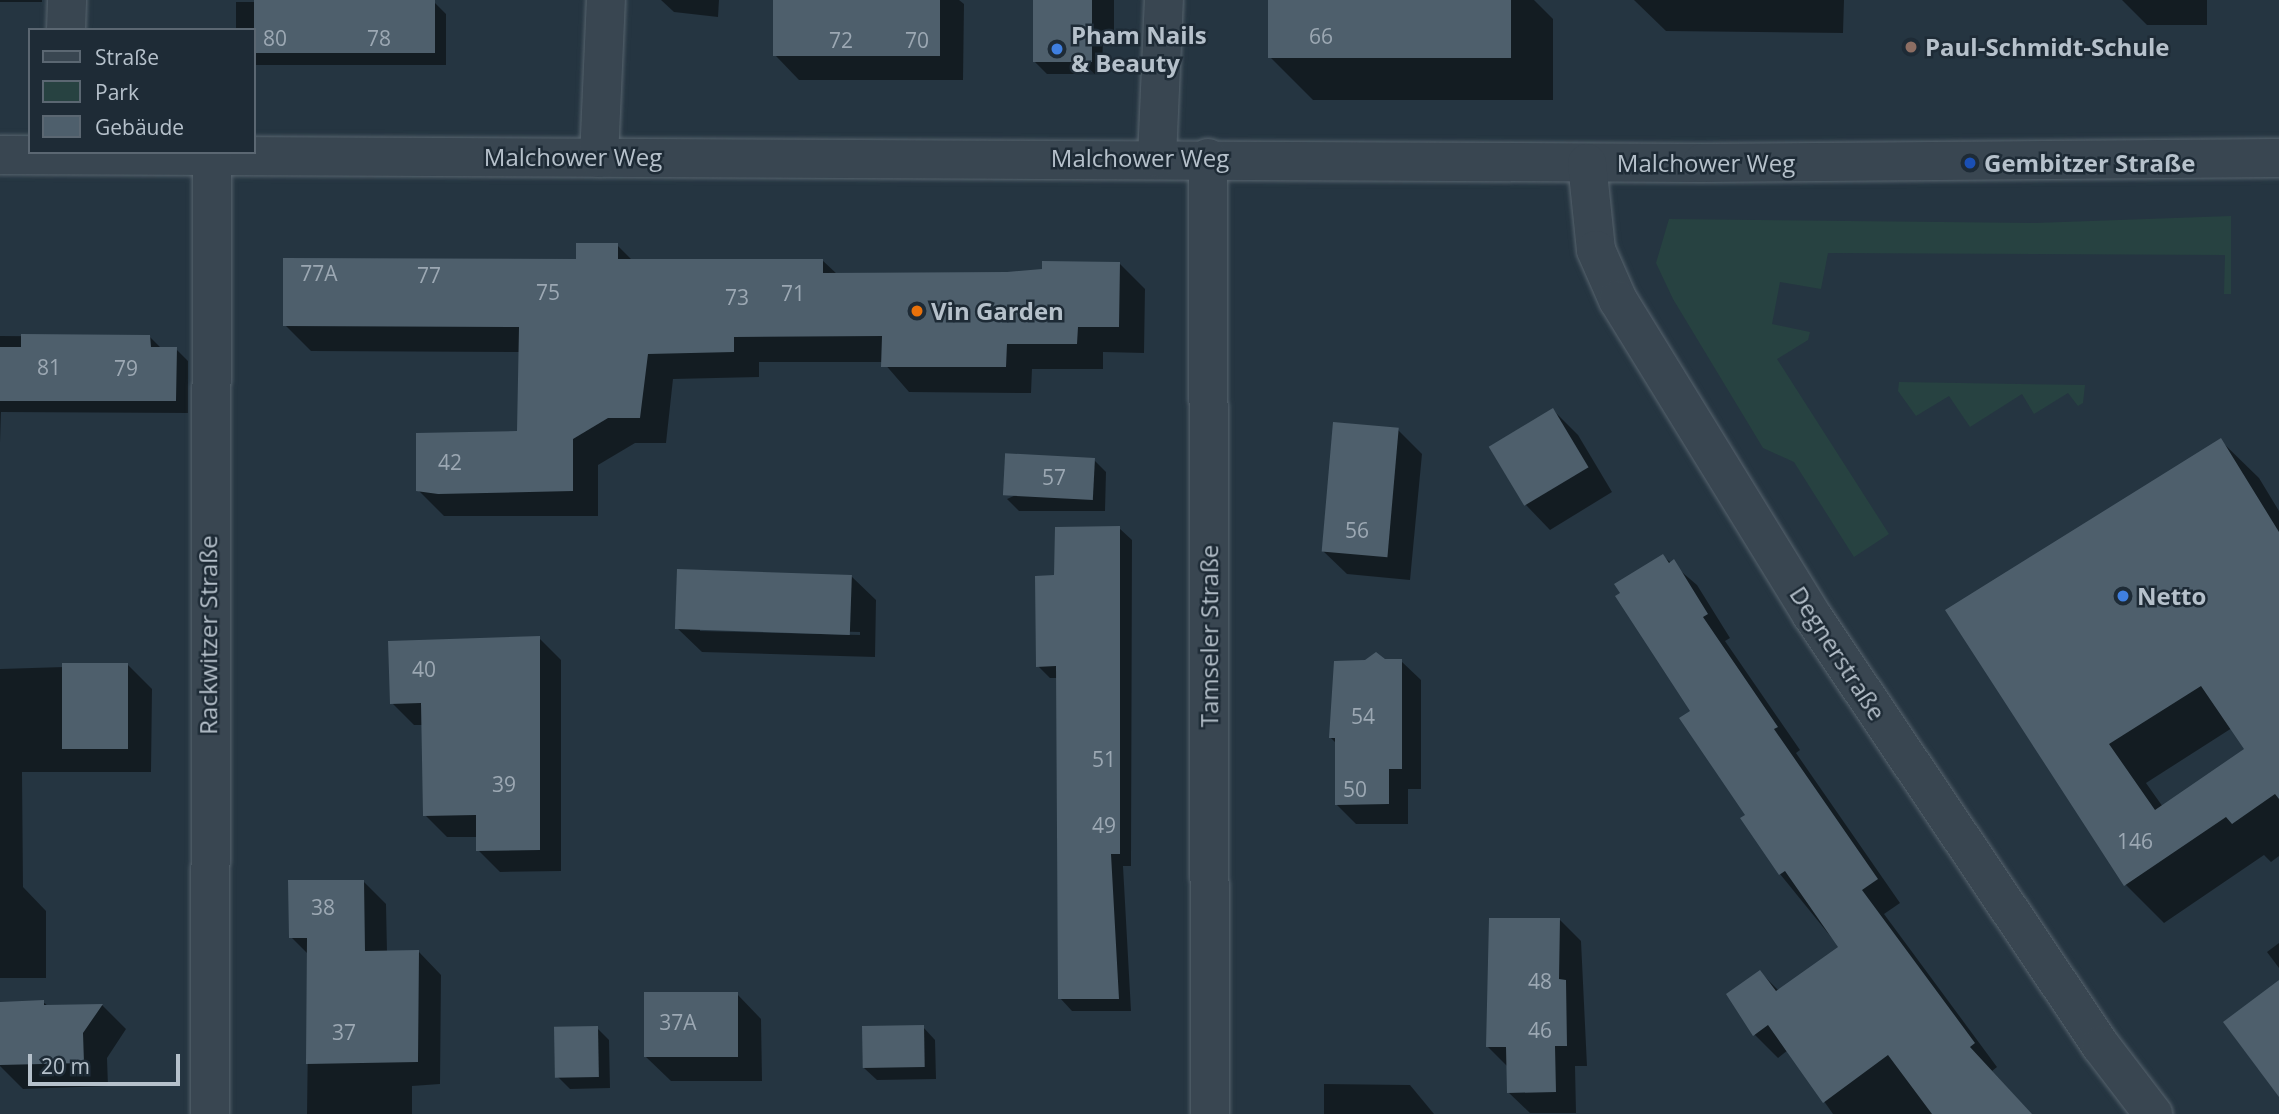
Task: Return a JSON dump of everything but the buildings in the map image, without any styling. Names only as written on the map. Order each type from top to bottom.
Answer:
[{"type":"street","points":[[66,28],[67,0]]},
{"type":"street","points":[[598,158],[606,0]]},
{"type":"street","points":[[1157,158],[1164,0]]},
{"type":"street","name":"Malchower Weg","points":[[0,155],[1208,158],[1587,163],[2279,159]]},
{"type":"street","name":"Rackwitzer Straße","points":[[210,1114],[212,156]]},
{"type":"street","name":"Tamseler Straße","points":[[1208,158],[1210,1114]]},
{"type":"street","name":"Degnerstraße","points":[[1587,163],[1596,250],[1618,300],[1811,614],[2101,1046],[2153,1114]]},
{"type":"green space","points":[[2231,216],[2231,294],[2224,294],[2225,255],[1828,253],[1821,289],[1780,282],[1772,324],[1810,332],[1808,340],[1777,359],[1889,534],[1854,557],[1794,462],[1763,448],[1673,299],[1656,263],[1669,219],[2035,223]]},
{"type":"green space","points":[[1899,382],[2085,385],[2083,403],[2078,406],[2068,393],[2034,414],[2022,394],[1970,427],[1949,396],[1916,416],[1898,391]]},
{"type":"place","name":"Paul-Schmidt-Schule","points":[[1911,47]]},
{"type":"place","name":"Pham Nails & Beauty","points":[[1057,49]]},
{"type":"place","name":"Gembitzer Straße","points":[[1970,163]]},
{"type":"place","name":"Vin Garden","points":[[917,311]]},
{"type":"place","name":"Netto","points":[[2123,596]]}]
